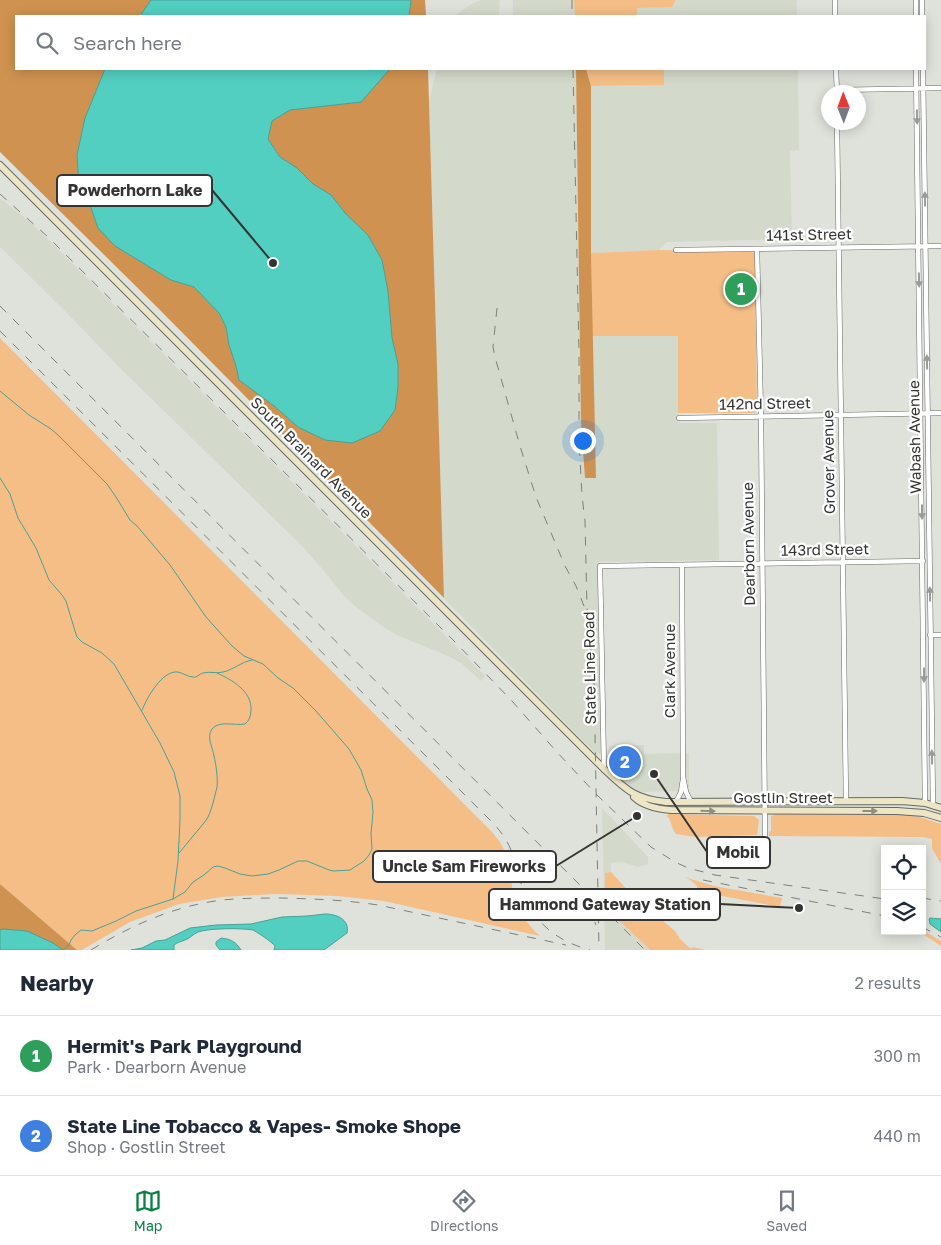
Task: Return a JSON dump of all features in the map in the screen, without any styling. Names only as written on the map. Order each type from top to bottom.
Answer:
[{"type":"main road","name":"South Brainard Avenue","points":[[0,165],[604,769]]},
{"type":"main road","name":"Gostlin Street","points":[[604,769],[622,787],[647,800],[675,802],[902,801],[925,803],[941,808]]},
{"type":"main road","name":"Gostlin Street","points":[[630,792],[638,801],[645,805],[664,810],[902,811],[924,813],[941,818]]},
{"type":"street","points":[[835,0],[836,15]]},
{"type":"street","points":[[916,0],[916,15]]},
{"type":"street","points":[[922,0],[922,15]]},
{"type":"street","points":[[836,70],[837,85]]},
{"type":"street","name":"Wabash Avenue","points":[[916,70],[925,803]]},
{"type":"street","name":"Wabash Avenue","points":[[923,70],[933,806]]},
{"type":"street","points":[[866,90],[941,88]]},
{"type":"street","name":"Grover Avenue","points":[[837,130],[846,801]]},
{"type":"street","name":"141st Street","points":[[676,250],[941,246]]},
{"type":"street","name":"Dearborn Avenue","points":[[756,248],[761,416],[765,838]]},
{"type":"street","name":"142nd Street","points":[[679,418],[941,413]]},
{"type":"street","name":"143rd Street","points":[[600,566],[930,561]]},
{"type":"street","name":"Clark Avenue","points":[[675,802],[681,792],[683,777],[682,565]]},
{"type":"street","name":"State Line Road","points":[[600,566],[604,769]]},
{"type":"street","points":[[923,635],[941,635]]},
{"type":"street","name":"Clark Avenue","points":[[683,777],[688,798],[692,802]]},
{"type":"shaded area","points":[[0,0],[425,0],[426,15],[15,15],[15,70],[428,70],[444,598],[158,308],[0,152]]},
{"type":"shaded area","points":[[482,0],[500,0],[499,15],[455,15],[473,3]]},
{"type":"shaded area","points":[[513,0],[574,0],[575,15],[513,15]]},
{"type":"shaded area","points":[[574,0],[676,0],[672,7],[637,8],[637,15],[575,15]]},
{"type":"shaded area","points":[[676,0],[797,0],[797,15],[637,15],[637,8],[672,7]]},
{"type":"shaded area","points":[[437,70],[576,70],[581,423],[585,478],[596,478],[592,336],[678,336],[678,423],[717,423],[719,560],[599,562],[598,564],[601,754],[597,754],[583,741],[444,598],[429,101]]},
{"type":"shaded area","points":[[576,70],[586,70],[591,86],[591,253],[596,478],[585,478],[581,423]]},
{"type":"shaded area","points":[[586,70],[664,70],[664,85],[591,86]]},
{"type":"shaded area","points":[[664,70],[798,70],[799,150],[790,151],[792,239],[666,242],[659,250],[591,253],[591,86],[664,85]]},
{"type":"shaded area","points":[[0,198],[50,241],[409,599],[485,676],[481,681],[461,663],[385,628],[345,597],[301,545],[119,367],[0,247]]},
{"type":"shaded area","points":[[659,250],[753,252],[755,254],[756,412],[678,413],[678,336],[592,336],[591,253]]},
{"type":"shaded area","points":[[0,338],[492,832],[498,839],[508,859],[513,893],[518,907],[525,920],[540,936],[384,901],[337,896],[276,894],[222,897],[179,904],[130,922],[82,950],[77,950],[0,884]]},
{"type":"shaded area","points":[[644,745],[644,754],[689,753],[689,791],[636,792],[608,770],[609,746]]},
{"type":"shaded area","points":[[602,808],[648,857],[648,864],[638,867],[622,862],[611,863],[611,872],[605,873],[605,907],[650,950],[605,950]]},
{"type":"shaded area","points":[[668,814],[754,816],[759,820],[757,835],[696,837],[676,834],[667,816]]},
{"type":"shaded area","points":[[776,814],[905,815],[920,817],[941,824],[941,864],[932,848],[932,839],[923,837],[769,836],[771,816]]},
{"type":"shaded area","points":[[611,872],[631,894],[675,931],[679,938],[691,949],[692,947],[706,950],[650,950],[605,907],[605,873]]},
{"type":"shaded area","points":[[684,877],[714,886],[782,898],[780,907],[701,892],[697,896],[697,886]]},
{"type":"shaded area","points":[[0,884],[77,950],[0,950]]},
{"type":"shaded area","points":[[926,932],[941,941],[941,946],[924,935],[926,935]]},
{"type":"water","points":[[151,0],[411,0],[409,15],[141,15]]},
{"type":"water","points":[[105,70],[389,70],[361,102],[290,110],[272,121],[268,139],[280,157],[297,168],[313,184],[331,195],[346,214],[368,235],[382,260],[388,291],[392,338],[398,364],[398,388],[395,410],[380,431],[352,443],[325,440],[298,427],[273,405],[239,380],[226,327],[219,313],[194,287],[171,280],[115,246],[98,228],[90,205],[79,187],[77,155],[85,118]]},
{"type":"water","points":[[325,914],[341,918],[346,924],[347,933],[324,950],[274,950],[275,946],[273,944],[253,930],[234,929],[198,932],[174,945],[174,950],[131,950],[142,948],[156,941],[165,940],[190,928],[251,924],[282,917]]},
{"type":"water","points":[[930,918],[941,919],[941,932],[930,924]]},
{"type":"water","points":[[0,930],[27,931],[53,943],[63,950],[0,950]]},
{"type":"water","points":[[221,938],[233,941],[241,950],[220,950],[216,942]]},
{"type":"waterway","points":[[0,391],[29,415],[58,435],[107,484],[130,520],[170,565],[206,617],[232,646],[244,656],[263,664],[278,678],[293,688],[316,711],[349,749],[361,770],[372,800],[372,849],[364,861],[350,870],[334,871],[307,861],[298,861],[268,874],[252,876],[218,866],[213,867],[193,882],[185,892],[173,899],[136,911],[92,931],[81,930],[63,950]]},
{"type":"waterway","points":[[0,478],[10,494],[18,518],[36,548],[49,580],[66,601],[77,637],[82,642],[102,653],[114,664],[160,743],[174,772],[180,796],[180,820],[178,861],[173,899]]},
{"type":"waterway","points":[[142,710],[147,699],[166,675],[178,672],[194,677],[206,672],[218,673],[252,660]]},
{"type":"waterway","points":[[179,853],[207,818],[217,787],[217,775],[210,732],[215,726],[223,724],[245,724],[251,714],[250,703],[245,692],[235,683],[217,673]]},
{"type":"railway","points":[[572,0],[572,15]]},
{"type":"railway","points":[[573,70],[579,440],[585,521],[587,608],[594,680],[599,950]]},
{"type":"railway","points":[[0,194],[48,237],[453,640],[512,701],[597,795],[651,847],[688,868],[715,875],[881,898]]},
{"type":"railway","points":[[0,306],[645,950]]},
{"type":"railway","points":[[497,308],[493,347],[520,446],[536,497],[584,606]]},
{"type":"railway","points":[[0,331],[494,824],[509,846],[526,899],[539,920],[566,941],[590,950]]},
{"type":"railway","points":[[703,880],[881,915]]},
{"type":"railway","points":[[577,891],[590,910],[596,925]]},
{"type":"railway","points":[[91,950],[122,932],[170,912],[222,900],[260,898],[331,900],[378,905],[566,945]]},
{"type":"railway","points":[[926,899],[941,901]]},
{"type":"railway","points":[[926,929],[941,937]]},
{"type":"place","name":"Powderhorn Lake","points":[[273,263]]},
{"type":"place","name":"Hermit's Park Playground","points":[[741,289]]},
{"type":"place","name":"State Line Tobacco & Vapes- Smoke Shope","points":[[625,762]]},
{"type":"place","name":"Mobil","points":[[654,774]]},
{"type":"place","name":"Uncle Sam Fireworks","points":[[637,816]]},
{"type":"place","name":"Hammond Gateway Station","points":[[799,908]]}]
